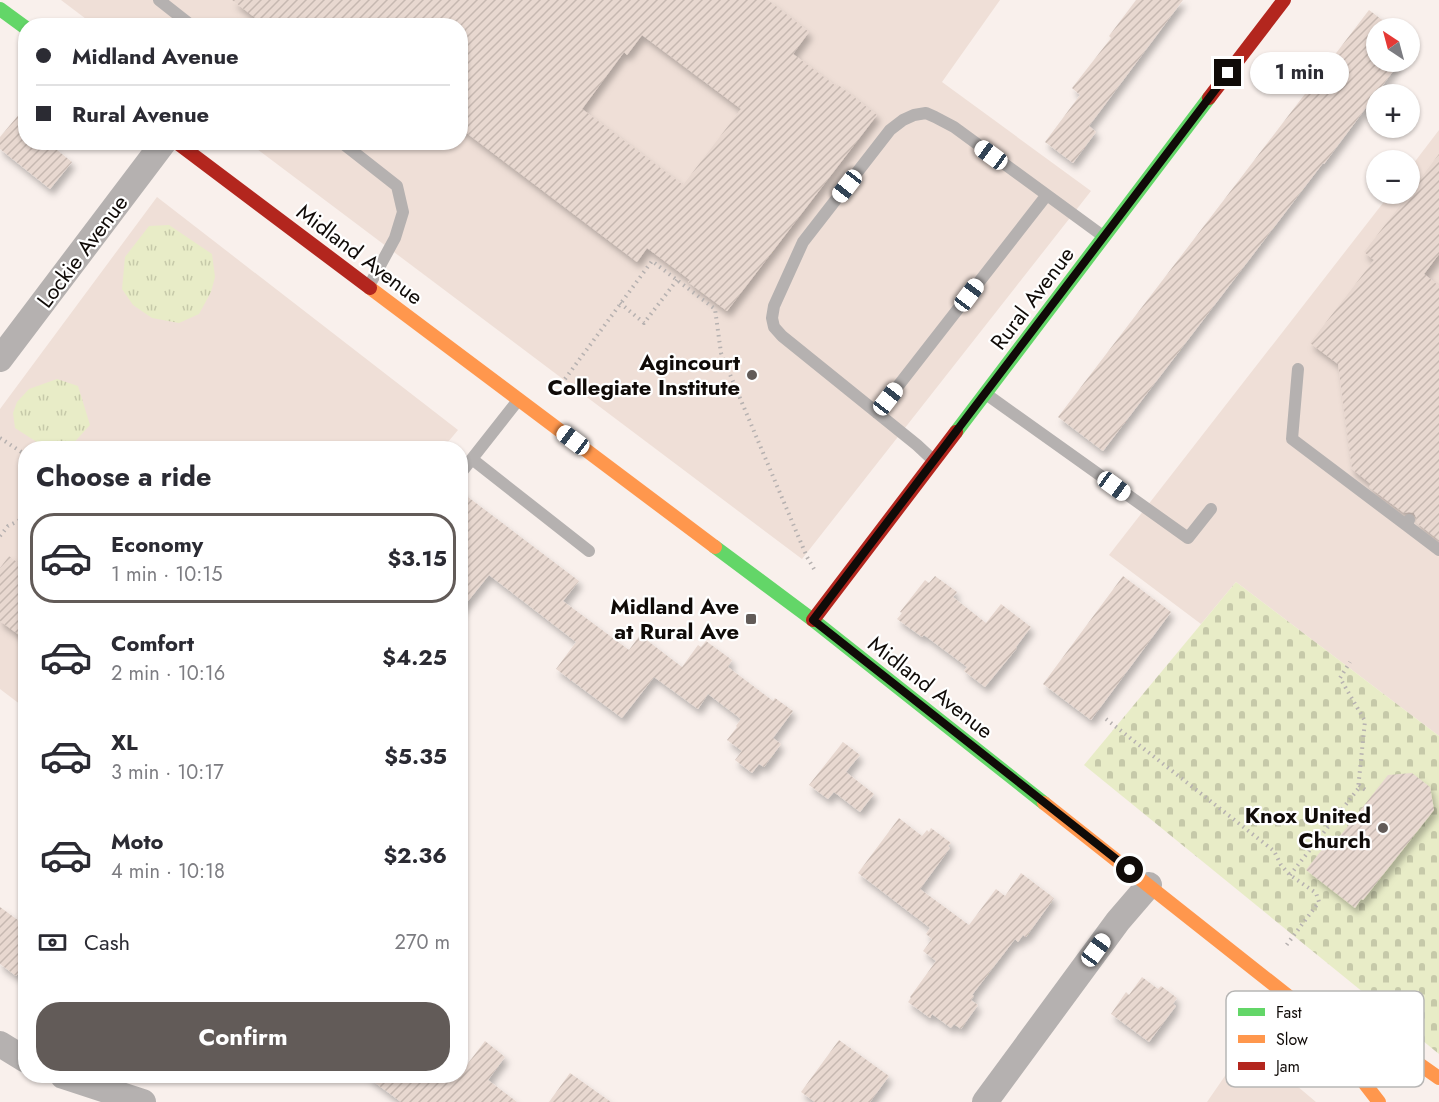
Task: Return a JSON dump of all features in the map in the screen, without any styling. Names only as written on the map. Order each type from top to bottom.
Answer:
[{"type":"main road","name":"Rural Avenue","points":[[813,620],[1284,0]]},
{"type":"main road","points":[[0,9],[18,22]]},
{"type":"main road","name":"Midland Avenue","points":[[187,150],[813,620],[1282,991]]},
{"type":"main road","name":"Midland Avenue","points":[[1424,1067],[1439,1078]]},
{"type":"main road","name":"Midland Avenue","points":[[1367,1087],[1379,1102]]},
{"type":"street","name":"Lockie Avenue","points":[[0,359],[158,150]]},
{"type":"street","points":[[985,1102],[1118,921],[1149,885]]},
{"type":"street","points":[[0,1044],[18,1055]]},
{"type":"street","points":[[85,1083],[143,1102]]},
{"type":"lane","points":[[159,0],[182,18]]},
{"type":"lane","points":[[934,461],[774,327],[772,318],[774,306],[803,242],[890,130],[903,120],[926,113],[954,127],[1104,237]]},
{"type":"lane","points":[[351,150],[397,186],[403,212],[395,238],[369,287]]},
{"type":"lane","points":[[877,413],[1046,196]]},
{"type":"lane","points":[[1298,369],[1292,439],[1407,523],[1439,550]]},
{"type":"lane","points":[[986,393],[1188,538],[1211,509]]},
{"type":"lane","points":[[468,464],[519,399]]},
{"type":"lane","points":[[472,459],[589,551]]},
{"type":"path","points":[[565,378],[652,261],[715,309],[722,353],[814,569]]},
{"type":"path","points":[[620,303],[644,323],[677,280]]},
{"type":"path","points":[[0,438],[18,450]]},
{"type":"path","points":[[0,536],[8,526],[18,521]]},
{"type":"path","points":[[1290,875],[1358,789],[1365,721],[1340,678],[1350,662]]},
{"type":"path","points":[[1106,719],[1274,850],[1281,865],[1290,875],[1316,893],[1319,902],[1285,947]]},
{"type":"path","points":[[1359,785],[1368,792]]},
{"type":"shaded area","name":"Agincourt Collegiate Institute","points":[[61,0],[1000,0],[942,82],[1091,191],[802,559],[258,150],[468,150],[468,18],[85,18]]},
{"type":"shaded area","points":[[1439,130],[1439,736],[1236,582],[1201,624],[1109,555],[1382,204],[1420,204],[1420,155]]},
{"type":"shaded area","points":[[157,197],[458,430],[449,441],[18,441],[18,703],[0,689],[0,409]]},
{"type":"shaded area","points":[[1226,1074],[1226,1087],[1298,1087],[1316,1102],[1207,1102]]},
{"type":"green space","points":[[169,225],[212,254],[215,277],[211,292],[199,314],[179,323],[152,318],[133,305],[122,289],[125,257],[149,226]]},
{"type":"green space","points":[[57,379],[78,386],[90,425],[75,441],[35,441],[15,428],[13,413],[17,402],[29,389]]},
{"type":"green space","points":[[1236,582],[1439,736],[1439,1054],[1424,1042],[1424,991],[1362,991],[1084,765]]},
{"type":"building","points":[[232,0],[768,0],[809,32],[793,54],[877,115],[727,311],[647,248],[637,262],[468,134],[468,18],[256,18]],"holes":[[[642,35],[741,109],[683,185],[582,109],[624,52],[627,55]]]},
{"type":"building","points":[[1136,0],[1183,0],[1089,126],[1096,132],[1073,163],[1045,142],[1080,95],[1072,88],[1111,38],[1109,36]]},
{"type":"building","points":[[1369,10],[1380,18],[1366,18],[1366,72],[1393,72],[1384,84],[1366,84],[1366,108],[1103,451],[1058,417]]},
{"type":"building","points":[[18,116],[18,150],[57,150],[72,162],[50,189],[0,149],[0,137]]},
{"type":"building","points":[[1439,154],[1439,254],[1424,274],[1439,286],[1439,540],[1417,523],[1414,513],[1404,513],[1369,487],[1371,484],[1352,469],[1338,364],[1310,343],[1374,260],[1364,252],[1401,204],[1420,204],[1420,179]]},
{"type":"building","points":[[468,497],[579,581],[563,601],[629,650],[640,635],[682,667],[698,645],[701,647],[706,641],[732,660],[728,667],[773,701],[775,698],[793,711],[773,738],[781,744],[764,767],[759,764],[752,773],[735,760],[742,751],[727,740],[741,719],[708,694],[698,709],[654,677],[622,718],[556,669],[576,642],[489,575],[468,601]]},
{"type":"building","points":[[9,556],[18,563],[18,634],[0,621],[0,568]]},
{"type":"building","points":[[935,576],[957,592],[953,597],[986,623],[1001,604],[1031,627],[985,687],[964,671],[967,667],[924,635],[922,637],[897,619],[925,580],[929,583]]},
{"type":"building","points":[[1123,576],[1171,612],[1091,720],[1043,684]]},
{"type":"building","points":[[843,742],[860,755],[846,772],[874,794],[860,812],[834,792],[828,799],[809,785]]},
{"type":"building","name":"Knox United Church","points":[[1412,773],[1430,787],[1434,810],[1355,908],[1306,870],[1324,847],[1329,850],[1388,775]]},
{"type":"building","points":[[899,818],[922,836],[931,828],[951,843],[948,846],[950,848],[920,889],[969,925],[996,889],[1005,896],[1021,873],[1054,898],[1026,937],[1023,935],[1018,942],[1015,939],[972,995],[974,996],[971,1000],[978,1005],[961,1029],[954,1024],[951,1028],[932,1014],[930,1018],[908,1002],[936,961],[923,951],[932,939],[926,934],[930,928],[858,873]]},
{"type":"building","points":[[0,907],[18,920],[18,974],[16,976],[0,964]]},
{"type":"building","points":[[1142,977],[1158,989],[1161,986],[1177,998],[1173,1004],[1176,1006],[1149,1042],[1111,1014],[1126,992],[1129,995]]},
{"type":"building","points":[[839,1040],[889,1076],[870,1102],[815,1102],[801,1092]]},
{"type":"building","points":[[485,1041],[505,1057],[488,1080],[517,1102],[401,1102],[375,1083],[468,1083],[468,1063]]},
{"type":"building","points":[[570,1073],[611,1102],[549,1102]]},
{"type":"traffic: fast","points":[[0,9],[18,22]]},
{"type":"traffic: fast","points":[[956,432],[1209,98]]},
{"type":"traffic: fast","points":[[715,547],[813,620],[1044,803]]},
{"type":"traffic: slow","points":[[370,288],[715,547]]},
{"type":"traffic: slow","points":[[1044,803],[1282,991]]},
{"type":"traffic: slow","points":[[1424,1067],[1439,1078]]},
{"type":"traffic: slow","points":[[1367,1087],[1379,1102]]},
{"type":"traffic: jam","points":[[1209,98],[1284,0]]},
{"type":"traffic: jam","points":[[187,150],[370,288]]},
{"type":"traffic: jam","points":[[813,620],[956,432]]},
{"type":"place","name":"Agincourt Collegiate Institute","points":[[752,375]]},
{"type":"place","name":"Midland Ave at Rural Ave","points":[[751,619]]},
{"type":"place","name":"Knox United Church","points":[[1383,828]]},
{"type":"route","points":[[1130,870],[813,620],[1228,73]]}]
